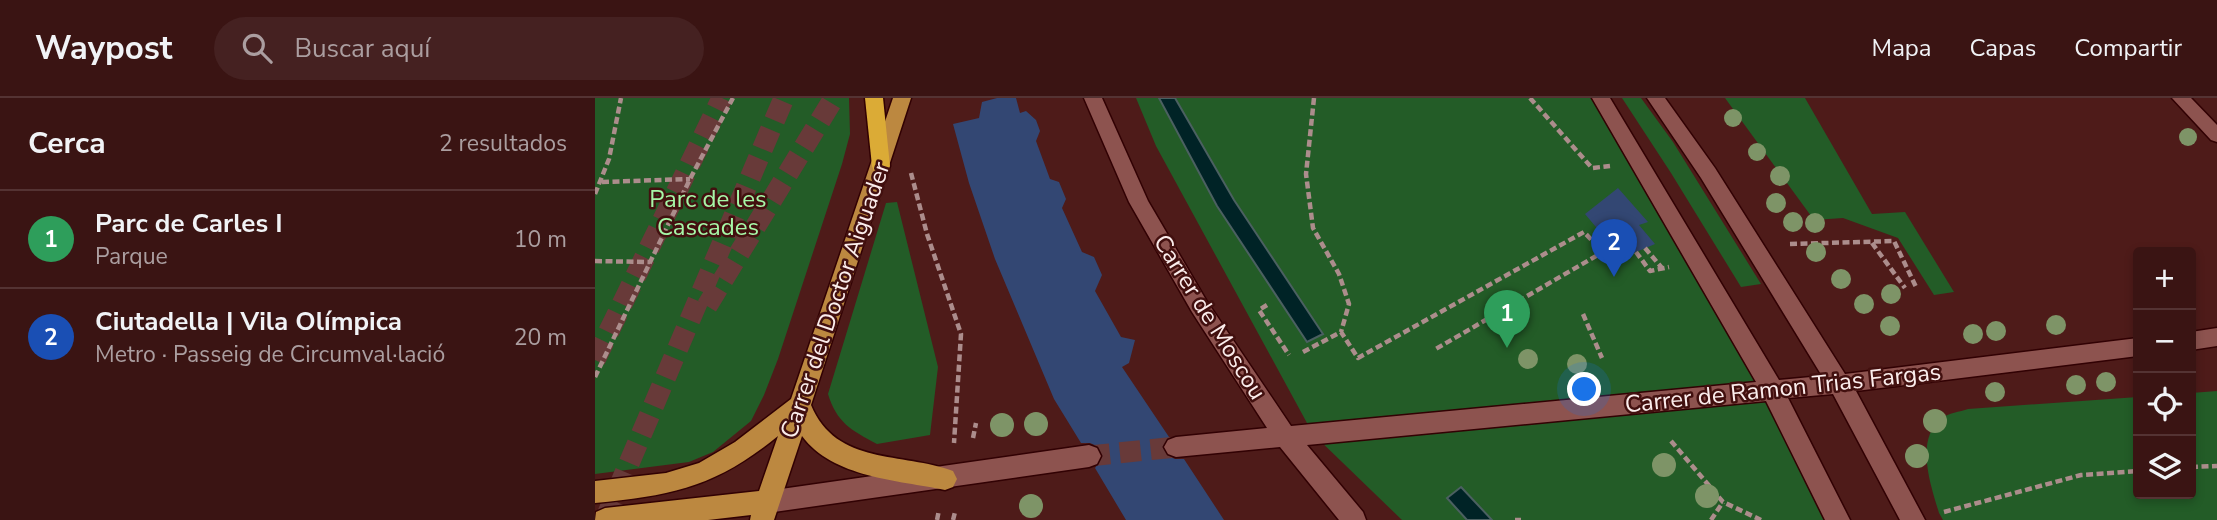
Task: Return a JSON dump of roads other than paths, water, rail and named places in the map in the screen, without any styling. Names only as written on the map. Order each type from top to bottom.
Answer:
[{"type":"highway","points":[[874,98],[881,166]]},
{"type":"main road","name":"Carrer del Doctor Aiguader","points":[[764,511],[902,98]]},
{"type":"main road","points":[[595,492],[668,483],[707,471],[756,440],[800,405],[812,433],[838,453],[869,463],[945,479]]},
{"type":"main road","points":[[605,520],[764,511]]},
{"type":"street","name":"Carrer de Moscou","points":[[1093,98],[1139,202],[1199,306],[1286,437],[1354,520]]},
{"type":"street","points":[[1601,98],[1772,389],[1838,520]]},
{"type":"street","points":[[1655,98],[1707,173],[1860,418],[1913,520]]},
{"type":"street","points":[[2181,98],[2217,136]]},
{"type":"street","points":[[2196,340],[2217,337]]},
{"type":"street","name":"Carrer de Ramon Trias Fargas","points":[[1176,447],[1839,384],[2133,348]]},
{"type":"street","points":[[764,511],[1089,457]]},
{"type":"water","points":[[1159,98],[1175,98],[1234,200],[1323,334],[1307,342],[1217,206]]},
{"type":"water","points":[[1461,487],[1492,520],[1467,520],[1447,498]]},
{"type":"tunnel","points":[[595,360],[722,98]]},
{"type":"tunnel","points":[[605,520],[784,98]]},
{"type":"tunnel","points":[[707,306],[834,98]]},
{"type":"tunnel","points":[[1089,456],[1176,447]]},
{"type":"place","name":"Ciutadella | Vila Olímpica","points":[[1614,277]]},
{"type":"place","name":"Parc de Carles I","points":[[1507,348]]},
{"type":"park label","name":"Parc de les Cascades","points":[[708,213]]}]
